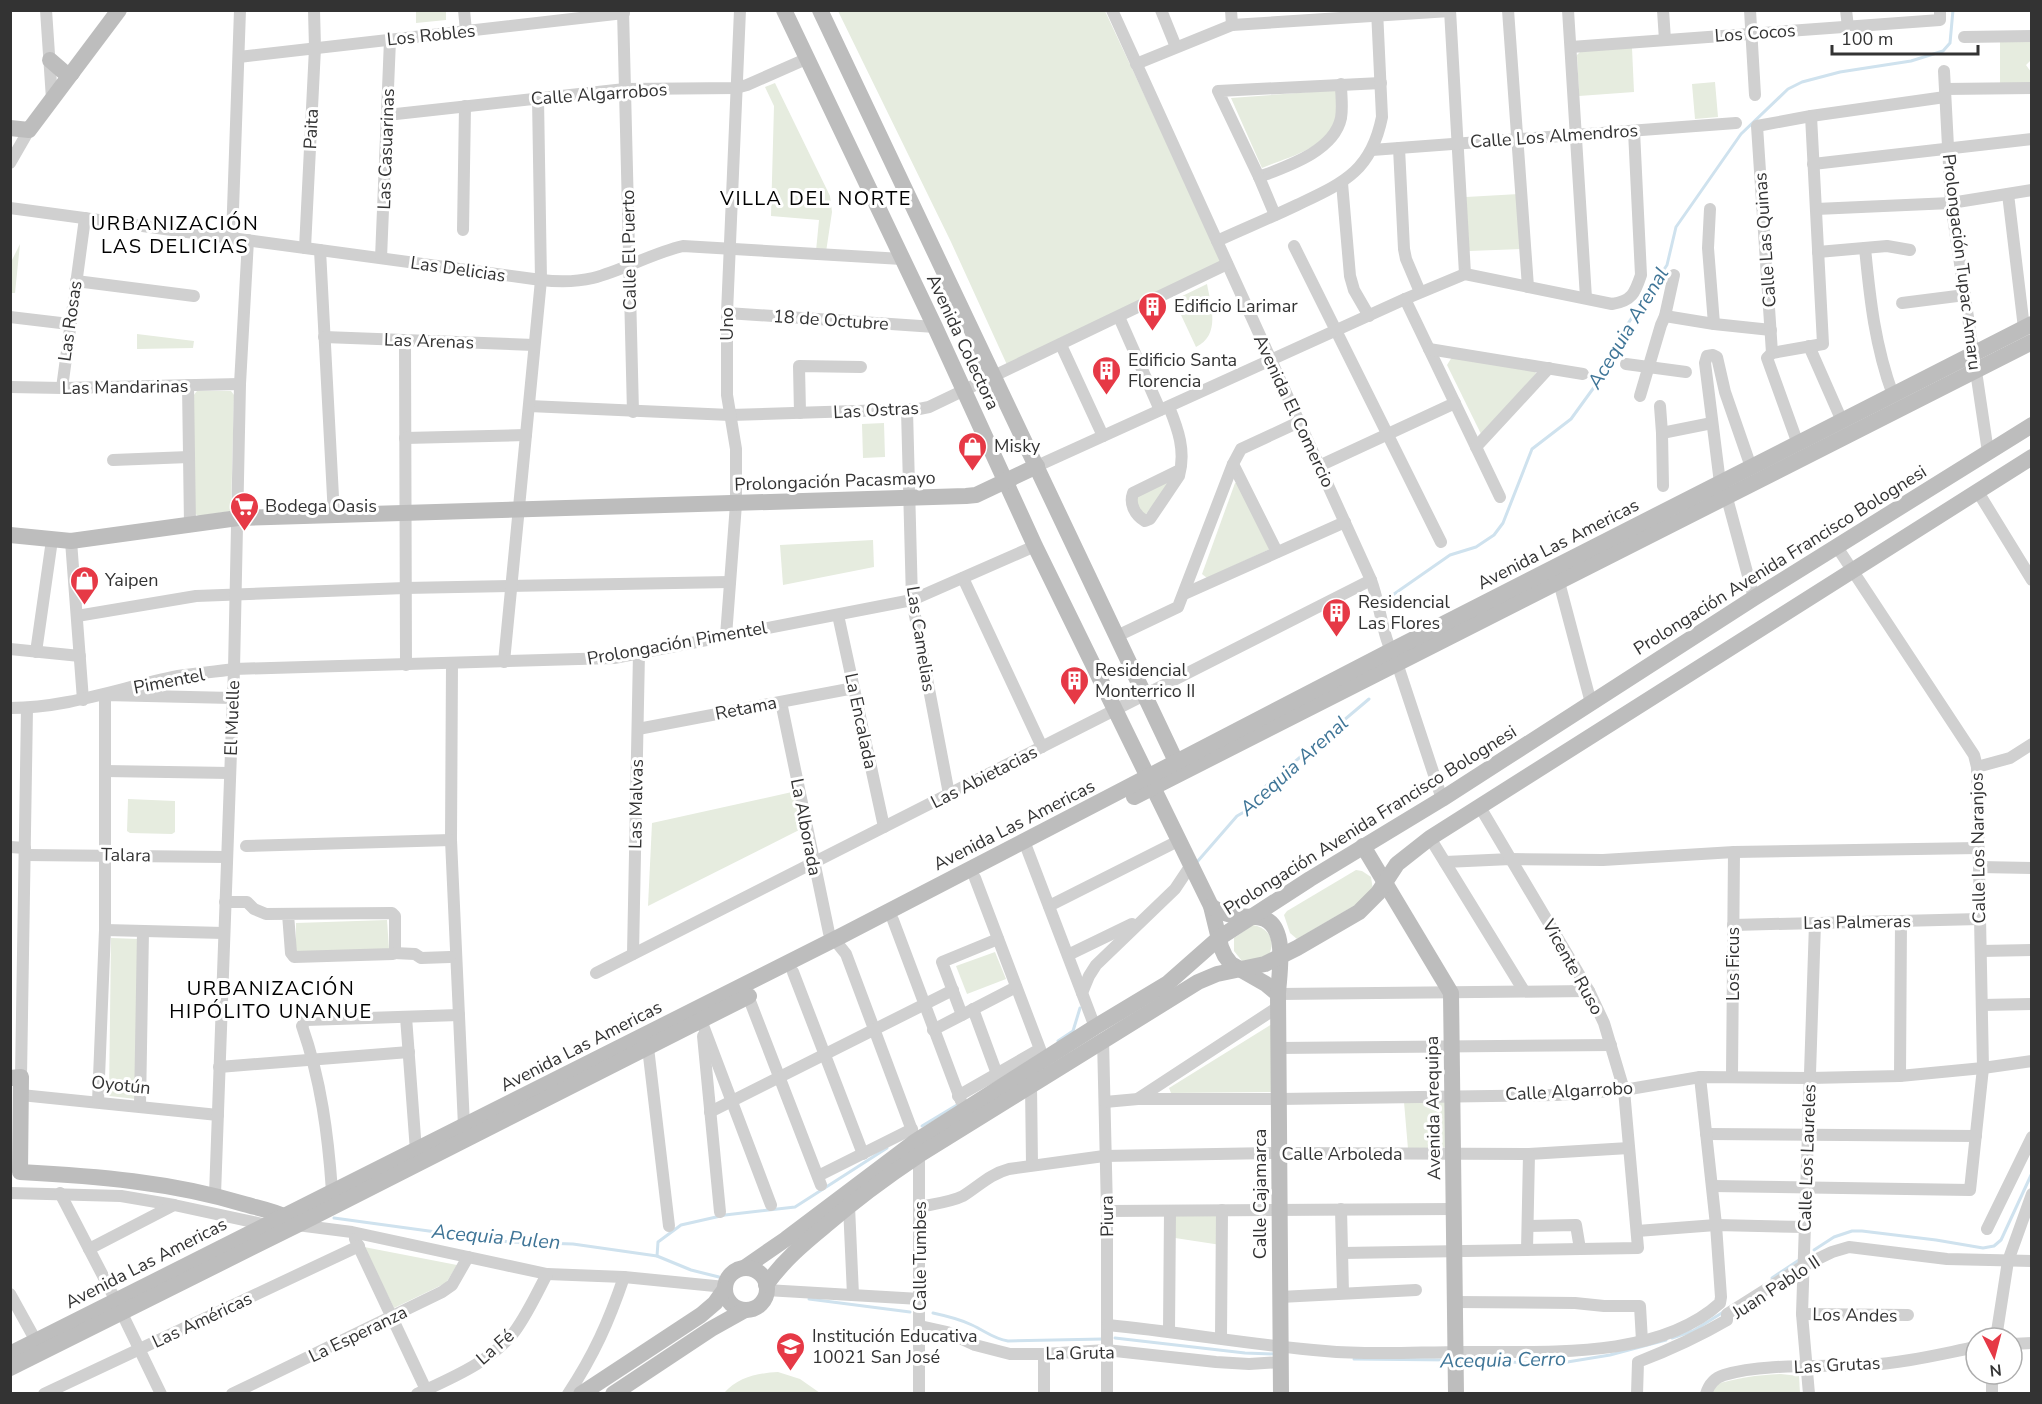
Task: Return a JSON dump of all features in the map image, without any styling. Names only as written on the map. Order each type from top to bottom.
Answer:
[{"type":"street","points":[[46,10],[52,99]]},
{"type":"street","points":[[10,163],[29,130],[119,10]]},
{"type":"street","points":[[232,238],[240,10]]},
{"type":"street","name":"Paita","points":[[305,248],[315,48],[314,10]]},
{"type":"street","points":[[464,10],[466,31]]},
{"type":"street","name":"Uno","points":[[726,636],[736,504],[736,449],[727,395],[727,313],[740,10]]},
{"type":"street","name":"Avenida Colectora","points":[[784,10],[935,327],[1035,546],[1211,906],[1219,938]]},
{"type":"street","name":"Avenida Colectora","points":[[820,10],[1179,767]]},
{"type":"street","name":"Avenida El Comercio","points":[[1112,10],[1371,580],[1394,657]]},
{"type":"street","points":[[1161,10],[1176,47]]},
{"type":"street","points":[[1231,10],[1232,25]]},
{"type":"street","points":[[1508,10],[1528,286]]},
{"type":"street","points":[[1568,10],[1586,298]]},
{"type":"street","points":[[1663,10],[1665,40]]},
{"type":"street","points":[[1750,10],[1755,95]]},
{"type":"street","points":[[1846,10],[1848,27]]},
{"type":"street","points":[[1136,64],[1232,25],[1303,15],[1450,11],[1465,274],[1612,303],[1624,302],[1636,291],[1641,275],[1634,130]]},
{"type":"street","points":[[623,12],[625,89]]},
{"type":"street","name":"Los Robles","points":[[239,57],[623,12]]},
{"type":"street","points":[[1217,241],[1342,183],[1358,169],[1372,150],[1379,134],[1382,117],[1378,13]]},
{"type":"street","name":"Los Cocos","points":[[1571,47],[1848,27],[1940,16]]},
{"type":"street","points":[[1964,37],[2031,36]]},
{"type":"street","name":"Las Casuarinas","points":[[381,258],[390,40]]},
{"type":"street","name":"Calle Algarrobos","points":[[387,115],[625,89],[736,88],[806,59]]},
{"type":"street","points":[[50,60],[65,73],[72,73]]},
{"type":"street","name":"Prolongación Tupac Amaru","points":[[1944,71],[1951,203],[1988,452]]},
{"type":"street","points":[[1275,215],[1218,91],[1381,83]]},
{"type":"street","points":[[1259,177],[1318,150],[1335,134],[1342,115],[1341,84]]},
{"type":"street","points":[[1772,353],[1823,344],[1811,116],[1945,93],[2031,88]]},
{"type":"street","name":"Calle El Puerto","points":[[625,89],[633,412]]},
{"type":"street","points":[[504,662],[541,280],[538,98]]},
{"type":"street","points":[[463,230],[465,106]]},
{"type":"street","name":"Calle Las Quinas","points":[[1798,444],[1767,358],[1772,353],[1757,126],[1811,116]]},
{"type":"street","name":"Calle Los Almendros","points":[[1372,150],[1736,123]]},
{"type":"street","points":[[10,128],[29,130]]},
{"type":"street","points":[[1813,164],[2031,139]]},
{"type":"street","points":[[1399,148],[1404,249],[1420,292]]},
{"type":"street","points":[[1342,183],[1350,276],[1354,290],[1369,316]]},
{"type":"street","points":[[1816,208],[1951,203],[2031,190]]},
{"type":"street","points":[[2008,194],[2029,331]]},
{"type":"street","name":"Las Delicias","points":[[10,208],[541,280],[580,280],[595,277],[669,249],[683,246],[902,259]]},
{"type":"street","points":[[1710,209],[1708,248],[1714,324]]},
{"type":"street","name":"Las Rosas","points":[[62,388],[85,218]]},
{"type":"street","name":"El Muelle","points":[[215,1195],[234,669],[240,384],[248,240]]},
{"type":"street","points":[[1294,246],[1441,542]]},
{"type":"street","points":[[1818,252],[1887,246],[1910,250]]},
{"type":"street","points":[[1865,248],[1869,296],[1881,363],[1893,395]]},
{"type":"street","points":[[320,250],[334,516]]},
{"type":"street","name":"Las Ostras","points":[[529,406],[730,415],[907,411],[929,407],[1227,264]]},
{"type":"street","name":"Prolongación Pacasmayo","points":[[10,535],[71,541],[238,518],[909,499],[976,495],[1420,292],[1465,274]]},
{"type":"street","points":[[1640,396],[1665,316],[1674,275]]},
{"type":"street","points":[[76,280],[194,296]]},
{"type":"street","points":[[1902,303],[1965,295]]},
{"type":"street","points":[[1405,299],[1500,497]]},
{"type":"street","name":"18 de Octubre","points":[[727,313],[935,327]]},
{"type":"street","points":[[1665,316],[1771,330]]},
{"type":"street","points":[[10,317],[69,324]]},
{"type":"street","points":[[1119,317],[1165,408],[1180,432],[1180,470]]},
{"type":"street","name":"Avenida Las Americas","points":[[10,1354],[299,1224],[1179,767],[1975,362],[2029,331]]},
{"type":"street","name":"Las Arenas","points":[[324,337],[534,345]]},
{"type":"street","points":[[405,340],[406,665]]},
{"type":"street","points":[[1060,345],[1103,436]]},
{"type":"street","points":[[1809,346],[1842,421]]},
{"type":"street","points":[[1429,349],[1583,374]]},
{"type":"street","points":[[1751,467],[1725,392],[1717,357],[1713,355],[1705,357],[1712,423],[1724,490],[1754,598]]},
{"type":"street","name":"Avenida Las Americas","points":[[1724,490],[1751,467],[1893,395],[1975,362]]},
{"type":"street","points":[[1626,363],[1686,372]]},
{"type":"street","points":[[800,413],[799,366],[861,367]]},
{"type":"street","points":[[1476,447],[1549,368]]},
{"type":"street","name":"Las Mandarinas","points":[[10,387],[240,384]]},
{"type":"street","points":[[188,385],[190,525]]},
{"type":"street","points":[[1319,466],[1455,403]]},
{"type":"street","points":[[1659,406],[1663,486]]},
{"type":"street","name":"Las Camelias","points":[[907,411],[912,600],[949,794]]},
{"type":"street","points":[[1118,636],[1178,607],[1233,464],[1241,449],[1299,422]]},
{"type":"street","points":[[1662,433],[1712,423]]},
{"type":"street","name":"Prolongación Avenida Francisco Bolognesi","points":[[766,1288],[776,1272],[795,1251],[887,1176],[916,1142],[1030,1085],[1168,984],[1219,938],[2031,425]]},
{"type":"street","points":[[405,438],[526,435]]},
{"type":"street","points":[[113,460],[189,457]]},
{"type":"street","name":"Prolongación Avenida Francisco Bolognesi","points":[[744,1268],[916,1142],[962,1103],[1198,982],[1217,974],[1265,964],[1280,958],[1359,912],[1369,904],[1403,858],[1430,838],[2031,457]]},
{"type":"street","points":[[1233,464],[1277,552]]},
{"type":"street","points":[[1978,492],[2026,561],[2031,580]]},
{"type":"street","points":[[1184,594],[1345,522]]},
{"type":"street","points":[[36,652],[52,540]]},
{"type":"street","points":[[71,541],[83,700]]},
{"type":"street","name":"Prolongación Pimentel","points":[[234,669],[593,659],[639,653],[912,600],[1035,546]]},
{"type":"street","name":"Calle Los Naranjos","points":[[1806,1188],[1970,1190],[1983,1068],[1977,767],[1974,755],[1837,547]]},
{"type":"street","points":[[1556,575],[1591,703]]},
{"type":"street","points":[[963,578],[1042,747]]},
{"type":"street","name":"Las Abietacias","points":[[596,973],[1371,580]]},
{"type":"street","points":[[77,616],[196,596],[405,588],[730,582]]},
{"type":"street","name":"La Encalada","points":[[838,615],[884,827]]},
{"type":"street","points":[[10,649],[80,656]]},
{"type":"street","name":"Las Malvas","points":[[633,954],[639,653]]},
{"type":"street","points":[[1394,657],[1442,799]]},
{"type":"street","points":[[452,663],[451,840],[464,1126]]},
{"type":"street","name":"Pimentel","points":[[10,708],[27,708],[83,700],[180,676],[234,669]]},
{"type":"street","name":"Retama","points":[[638,729],[854,688]]},
{"type":"street","points":[[98,1102],[105,930],[105,695]]},
{"type":"street","name":"Pimentel","points":[[105,695],[232,698]]},
{"type":"street","name":"La Alborada","points":[[781,702],[829,933],[846,954],[874,1030]]},
{"type":"street","points":[[27,708],[25,851],[16,1078],[21,1095],[15,1172],[122,1179],[184,1188],[284,1216],[299,1224]]},
{"type":"street","points":[[1977,767],[2010,758],[2031,744]]},
{"type":"street","points":[[105,771],[230,773]]},
{"type":"street","name":"Vicente Ruso","points":[[1480,807],[1589,991],[1604,1023],[1624,1090],[1638,1248],[1580,1249]]},
{"type":"street","points":[[1430,838],[1524,992]]},
{"type":"street","points":[[246,846],[451,840]]},
{"type":"street","points":[[1049,906],[1180,840]]},
{"type":"street","name":"Avenida Las Americas","points":[[10,1368],[265,1225],[464,1126],[648,1041],[702,1020],[793,972],[837,944],[893,920],[975,878],[1026,846]]},
{"type":"street","name":"Piura","points":[[1026,846],[1099,1033],[1105,1102],[1107,1394]]},
{"type":"street","name":"Avenida Arequipa","points":[[1363,846],[1451,993],[1456,1394]]},
{"type":"street","name":"Talara","points":[[10,847],[25,851],[105,855],[227,857]]},
{"type":"street","points":[[1445,862],[1511,859],[1603,860],[1734,852],[1978,848]]},
{"type":"street","name":"Los Ficus","points":[[1732,1076],[1734,852]]},
{"type":"street","points":[[1082,993],[1096,965],[1175,890],[1191,865]]},
{"type":"street","points":[[1979,867],[2031,867]]},
{"type":"street","points":[[893,920],[923,1005],[962,1103],[997,1074],[1040,1049],[975,878]]},
{"type":"street","points":[[225,902],[247,902],[254,909],[266,914],[392,913],[395,916],[394,953]]},
{"type":"street","points":[[1211,906],[1221,913],[1232,916],[1252,917]]},
{"type":"street","points":[[288,914],[291,953],[294,957],[394,953],[415,954],[421,958],[450,957]]},
{"type":"street","name":"Calle Cajamarca","points":[[1252,917],[1262,917],[1274,928],[1280,942],[1278,1048],[1281,1394]]},
{"type":"street","points":[[1068,955],[1144,918]]},
{"type":"street","name":"Las Palmeras","points":[[1733,925],[1980,919]]},
{"type":"street","points":[[1900,1076],[1901,921]]},
{"type":"street","name":"Calle Los Laureles","points":[[1809,1394],[1802,1314],[1815,923]]},
{"type":"street","points":[[105,930],[224,933]]},
{"type":"street","points":[[140,1106],[143,931]]},
{"type":"street","points":[[1219,938],[1225,956],[1239,969],[1253,976],[1278,1001]]},
{"type":"street","points":[[997,1074],[968,1012],[953,990],[942,963],[998,939]]},
{"type":"street","points":[[1981,951],[2031,950]]},
{"type":"street","points":[[793,972],[863,1154]]},
{"type":"street","points":[[933,1030],[1016,987]]},
{"type":"street","points":[[710,1112],[953,990]]},
{"type":"street","points":[[1138,1099],[1278,1001],[1451,993],[1589,991]]},
{"type":"street","points":[[748,996],[820,1181],[863,1154],[916,1142]]},
{"type":"street","points":[[1982,1005],[2031,1004]]},
{"type":"street","points":[[332,1191],[327,1126],[314,1059],[302,1026],[306,1020],[459,1015]]},
{"type":"street","points":[[406,1017],[416,1151]]},
{"type":"street","points":[[702,1020],[771,1205]]},
{"type":"street","points":[[702,1020],[720,1212]]},
{"type":"street","name":"Calle Tumbes","points":[[874,1030],[916,1142],[920,1207],[919,1394]]},
{"type":"street","points":[[648,1041],[669,1226]]},
{"type":"street","points":[[1278,1048],[1611,1045]]},
{"type":"street","points":[[219,1067],[409,1052]]},
{"type":"street","name":"Calle Algarrobo","points":[[1105,1102],[1138,1099],[1557,1095],[1624,1090],[1700,1077],[1900,1076],[2031,1061]]},
{"type":"street","points":[[1107,1325],[1221,1338],[1281,1354],[1324,1351],[1455,1360],[1572,1352],[1642,1341],[1693,1322],[1720,1303],[1716,1225],[1700,1077]]},
{"type":"street","points":[[1030,1085],[1032,1166]]},
{"type":"street","name":"Oyotún","points":[[21,1095],[218,1115]]},
{"type":"street","points":[[1706,1134],[1976,1136]]},
{"type":"street","points":[[1987,1229],[2031,1137]]},
{"type":"street","name":"Calle Arboleda","points":[[920,1207],[960,1197],[997,1172],[1104,1156],[1528,1154],[1629,1148]]},
{"type":"street","points":[[1527,1250],[1528,1154]]},
{"type":"street","points":[[1712,1186],[1806,1188]]},
{"type":"street","points":[[10,1193],[121,1196],[265,1225],[299,1224],[352,1232],[547,1274],[624,1277],[725,1288]]},
{"type":"street","points":[[60,1193],[119,1306],[161,1394]]},
{"type":"street","points":[[1998,1326],[2008,1260],[2031,1194]]},
{"type":"street","points":[[89,1249],[174,1205]]},
{"type":"street","points":[[849,1206],[853,1295]]},
{"type":"street","points":[[1341,1209],[1342,1293]]},
{"type":"street","points":[[1107,1212],[1454,1209]]},
{"type":"street","points":[[1221,1338],[1222,1210]]},
{"type":"street","points":[[1169,1331],[1170,1211]]},
{"type":"street","points":[[1342,1253],[1580,1249],[1576,1225],[1528,1226]]},
{"type":"street","points":[[1637,1231],[1716,1225],[1805,1227]]},
{"type":"street","points":[[352,1232],[424,1392]]},
{"type":"street","name":"Las Américas","points":[[44,1394],[359,1246]]},
{"type":"street","name":"Juan Pablo II","points":[[1637,1394],[1638,1362],[1675,1348],[1727,1320],[1727,1314],[1804,1259],[1850,1247],[1947,1259],[2031,1260]]},
{"type":"street","name":"La Esperanza","points":[[232,1394],[392,1318],[452,1285],[468,1257]]},
{"type":"street","points":[[581,1394],[701,1315],[725,1288],[731,1274],[744,1268],[761,1275],[766,1288],[765,1296],[758,1306],[745,1310],[711,1329],[613,1394]]},
{"type":"street","name":"La Fé","points":[[424,1392],[466,1371],[490,1354],[513,1333],[527,1313],[547,1274]]},
{"type":"street","points":[[568,1394],[601,1340],[624,1277]]},
{"type":"street","points":[[725,1288],[726,1295],[733,1305],[745,1310]]},
{"type":"street","points":[[766,1288],[920,1299]]},
{"type":"street","points":[[1280,1297],[1416,1290]]},
{"type":"street","points":[[10,1294],[36,1341]]},
{"type":"street","points":[[1455,1302],[1640,1306],[1642,1341]]},
{"type":"street","name":"Los Andes","points":[[1802,1314],[1908,1316]]},
{"type":"street","name":"La Gruta","points":[[920,1326],[947,1332],[975,1345],[1010,1354],[1044,1354],[1106,1346],[1216,1362],[1249,1364],[1281,1354]]},
{"type":"street","name":"Las Grutas","points":[[1706,1394],[1709,1384],[1721,1376],[1744,1370],[1870,1365],[1964,1349]]},
{"type":"street","points":[[1044,1354],[1044,1394]]},
{"type":"shaded area","points":[[416,11],[446,11],[446,20],[416,23]]},
{"type":"shaded area","points":[[838,11],[1105,11],[1223,263],[1008,367],[951,242]]},
{"type":"shaded area","points":[[2031,40],[2031,60],[2026,65],[2031,72],[2031,85],[2000,86],[2000,42]]},
{"type":"shaded area","points":[[1632,48],[1634,92],[1579,96],[1577,55],[1582,50]]},
{"type":"shaded area","points":[[1715,82],[1718,117],[1695,119],[1692,84]]},
{"type":"shaded area","points":[[775,83],[830,196],[832,212],[826,252],[816,251],[819,220],[771,216],[774,106],[765,87]]},
{"type":"shaded area","points":[[1337,90],[1336,119],[1324,138],[1305,151],[1262,168],[1231,98]]},
{"type":"shaded area","points":[[1519,194],[1522,249],[1469,251],[1466,197]]},
{"type":"shaded area","points":[[20,244],[15,293],[11,293],[11,262]]},
{"type":"shaded area","points":[[1207,284],[1212,310],[1212,328],[1204,342],[1196,347],[1174,300]]},
{"type":"shaded area","points":[[137,334],[194,341],[193,348],[137,349]]},
{"type":"shaded area","points":[[1452,357],[1535,371],[1536,374],[1481,434],[1447,365]]},
{"type":"shaded area","points":[[197,391],[231,391],[234,395],[231,511],[199,516],[195,514],[193,396]]},
{"type":"shaded area","points":[[884,423],[885,457],[863,458],[862,424]]},
{"type":"shaded area","points":[[1170,477],[1173,482],[1145,515],[1139,512],[1134,494]]},
{"type":"shaded area","points":[[1235,483],[1238,483],[1270,549],[1207,578],[1202,574]]},
{"type":"shaded area","points":[[873,540],[874,567],[783,585],[780,545]]},
{"type":"shaded area","points":[[792,792],[803,828],[648,906],[652,823]]},
{"type":"shaded area","points":[[128,799],[175,801],[175,832],[172,834],[127,831]]},
{"type":"shaded area","points":[[1356,870],[1371,877],[1373,890],[1369,897],[1297,939],[1290,933],[1284,915],[1287,911]]},
{"type":"shaded area","points":[[387,920],[389,949],[296,952],[296,923]]},
{"type":"shaded area","points":[[1253,925],[1268,933],[1271,942],[1270,952],[1267,958],[1242,961],[1234,951],[1234,938]]},
{"type":"shaded area","points":[[111,938],[139,939],[136,1099],[109,1096]]},
{"type":"shaded area","points":[[995,952],[1006,979],[967,994],[956,966]]},
{"type":"shaded area","points":[[1272,1024],[1273,1092],[1171,1093],[1169,1088]]},
{"type":"shaded area","points":[[1404,1102],[1451,1102],[1451,1147],[1408,1149]]},
{"type":"shaded area","points":[[1219,1215],[1221,1245],[1175,1238],[1174,1216]]},
{"type":"shaded area","points":[[364,1247],[457,1265],[446,1283],[394,1308]]},
{"type":"shaded area","points":[[778,1372],[800,1379],[820,1393],[724,1393],[736,1383],[749,1377]]},
{"type":"shaded area","points":[[1781,1374],[1799,1376],[1800,1393],[1712,1394],[1714,1385],[1731,1380]]},
{"type":"waterway","name":"Acequia Arenal","points":[[1384,605],[1384,601],[1450,555],[1476,547],[1494,535],[1503,523],[1532,449],[1571,419],[1600,379],[1621,334],[1667,265],[1676,227],[1741,134],[1788,89],[1802,82],[1840,72],[1911,61],[1943,51],[1950,43],[1953,10]]},
{"type":"waterway","name":"Acequia Arenal","points":[[1197,862],[1237,816],[1244,812],[1260,791],[1369,699]]},
{"type":"waterway","name":"Acequia Arenal","points":[[1058,1041],[1073,1031],[1080,1008]]},
{"type":"waterway","name":"Acequia Arenal","points":[[922,1126],[957,1105]]},
{"type":"waterway","name":"Acequia Arenal","points":[[657,1256],[658,1242],[681,1225],[725,1215],[795,1207],[887,1148]]},
{"type":"waterway","name":"Acequia Cerro","points":[[1814,1250],[1834,1237],[1852,1231],[1936,1240],[1983,1248],[1994,1246],[2001,1240],[2032,1173]]},
{"type":"waterway","name":"Acequia Pulen","points":[[334,1218],[509,1242],[573,1244],[657,1256],[691,1270],[719,1277]]},
{"type":"waterway","name":"Acequia Cerro","points":[[1772,1278],[1799,1260]]},
{"type":"waterway","name":"Acequia Cerro","points":[[809,1299],[910,1312]]},
{"type":"waterway","name":"Acequia Cerro","points":[[1672,1338],[1693,1331],[1725,1311]]},
{"type":"waterway","name":"Acequia Cerro","points":[[933,1313],[963,1321],[994,1337],[1008,1341],[1103,1339]]},
{"type":"waterway","name":"Acequia Cerro","points":[[1115,1338],[1245,1353],[1274,1354]]},
{"type":"waterway","name":"Acequia Cerro","points":[[1462,1360],[1555,1364],[1610,1355],[1666,1340]]},
{"type":"waterway","name":"Acequia Cerro","points":[[1354,1359],[1450,1360]]},
{"type":"place","name":"Edificio Larimar","points":[[1153,332]]},
{"type":"place","name":"Edificio Santa Florencia","points":[[1107,396]]},
{"type":"place","name":"Misky","points":[[973,472]]},
{"type":"place","name":"Bodega Oasis","points":[[244,532]]},
{"type":"place","name":"Yaipen","points":[[84,606]]},
{"type":"place","name":"Residencial Las Flores","points":[[1337,638]]},
{"type":"place","name":"Residencial Monterrico II","points":[[1074,706]]},
{"type":"place","name":"Institución Educativa 10021 San José","points":[[791,1372]]},
{"type":"district","name":"VILLA DEL NORTE","points":[[816,198]]},
{"type":"district","name":"URBANIZACIÓN LAS DELICIAS","points":[[175,234]]},
{"type":"district","name":"URBANIZACIÓN HIPÓLITO UNANUE","points":[[271,1000]]}]
